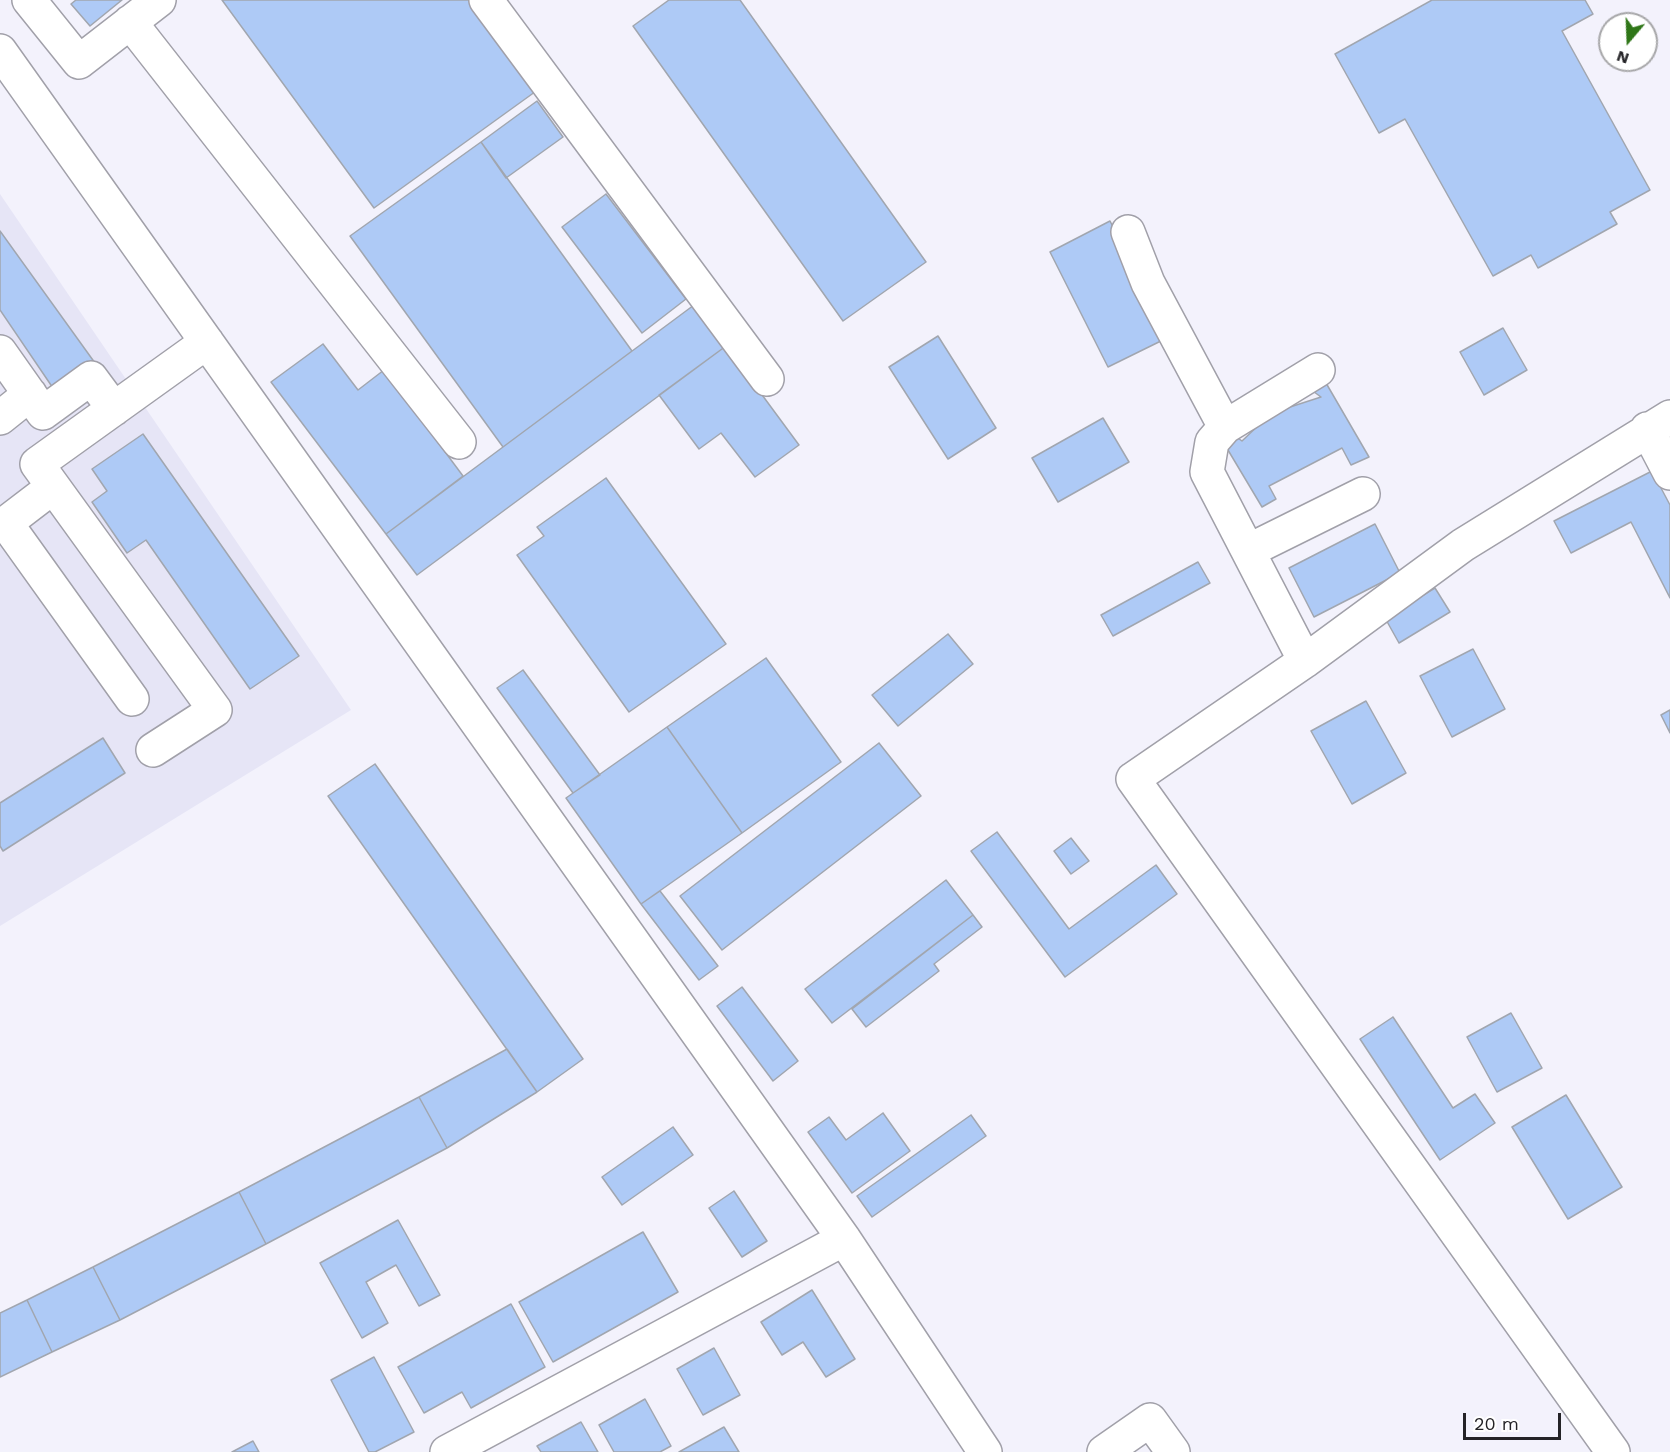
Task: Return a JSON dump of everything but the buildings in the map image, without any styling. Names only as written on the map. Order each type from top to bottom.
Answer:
[{"type":"street","points":[[29,0],[79,62],[159,0]]},
{"type":"street","points":[[486,0],[766,379]]},
{"type":"street","points":[[130,22],[459,442]]},
{"type":"street","points":[[0,51],[844,1239],[986,1452]]},
{"type":"street","points":[[1128,232],[1148,283],[1225,427]]},
{"type":"street","points":[[153,750],[215,710],[37,464],[207,342]]},
{"type":"street","points":[[0,352],[43,413],[91,378],[114,409]]},
{"type":"street","points":[[1305,661],[1207,472],[1212,442],[1225,427],[1318,370]]},
{"type":"street","points":[[0,418],[30,394]]},
{"type":"street","points":[[1613,1452],[1133,779],[1305,661],[1463,544],[1658,423],[1670,473]]},
{"type":"street","points":[[53,487],[6,523],[132,699]]},
{"type":"street","points":[[1248,551],[1364,494]]},
{"type":"street","points":[[447,1452],[844,1239]]},
{"type":"street","points":[[1104,1452],[1150,1420],[1173,1452]]},
{"type":"shaded area","points":[[0,194],[351,710],[0,926]]}]
